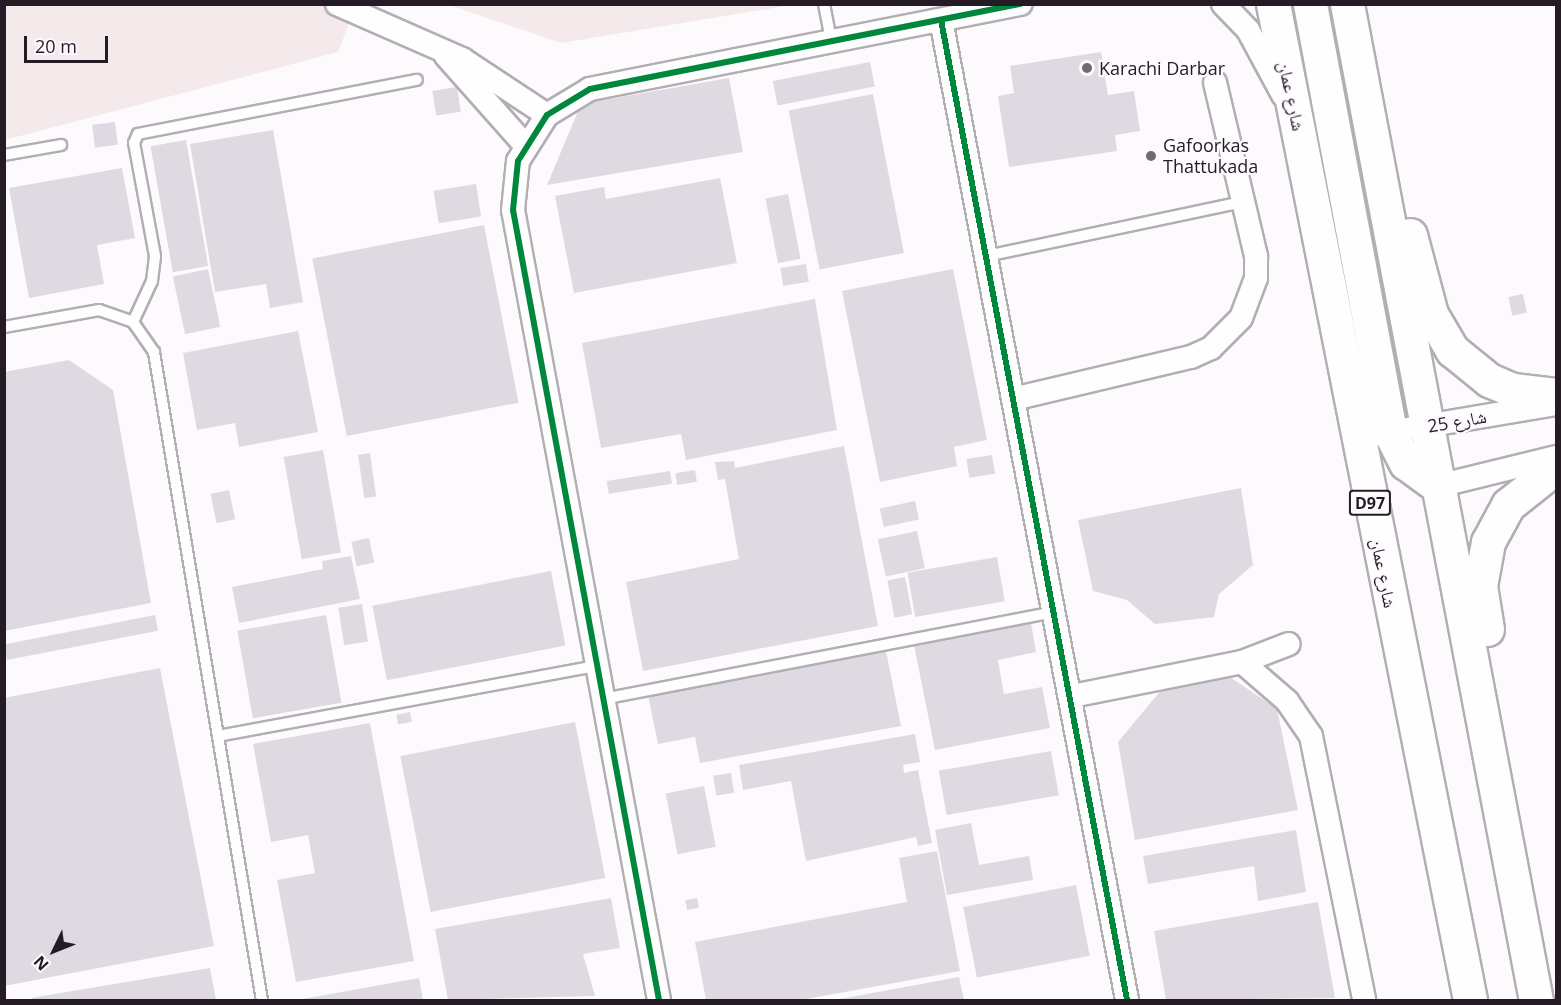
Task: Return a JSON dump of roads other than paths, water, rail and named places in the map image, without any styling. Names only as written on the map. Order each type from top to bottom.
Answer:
[{"type":"main road","name":"شارع عمان","points":[[1273,4],[1298,121],[1358,438],[1470,1000]]},
{"type":"main road","points":[[1310,4],[1390,432],[1406,463],[1438,486]]},
{"type":"main road","points":[[1347,4],[1425,426],[1494,767],[1536,1000]]},
{"type":"main road","points":[[1367,113],[1395,175],[1440,333],[1489,380],[1513,390],[1557,395]]},
{"type":"main road","points":[[1494,767],[1501,712],[1483,608],[1482,564],[1508,506],[1557,467]]},
{"type":"street","points":[[337,4],[439,48],[547,115]]},
{"type":"street","points":[[659,1000],[513,210],[514,177],[525,145],[547,115],[590,88],[1021,4]]},
{"type":"street","points":[[1223,4],[1248,30],[1298,121]]},
{"type":"street","points":[[942,20],[1053,612],[1072,696],[1127,1000]]},
{"type":"street","points":[[439,48],[525,145]]},
{"type":"street","points":[[1013,399],[1191,357],[1227,335],[1246,308],[1256,278],[1243,202],[1215,84]]},
{"type":"street","name":"شارع 25","points":[[1358,438],[1557,404]]},
{"type":"street","points":[[1438,486],[1557,456]]},
{"type":"street","points":[[1072,696],[1242,662],[1289,644]]},
{"type":"street","points":[[1242,662],[1287,700],[1311,736],[1364,1000]]},
{"type":"lane","points":[[824,4],[831,40]]},
{"type":"lane","points":[[133,322],[152,281],[155,256],[134,143],[138,134],[417,80]]},
{"type":"lane","points":[[4,155],[61,145]]},
{"type":"lane","points":[[986,256],[1243,202]]},
{"type":"lane","points":[[4,327],[99,310],[133,322],[154,352],[262,1000]]},
{"type":"lane","points":[[602,699],[1053,612]]},
{"type":"lane","points":[[218,736],[596,666]]},
{"type":"place","name":"Karachi Darbar","points":[[1087,68]]},
{"type":"place","name":"Gafoorkas Thattukada","points":[[1151,156]]}]
